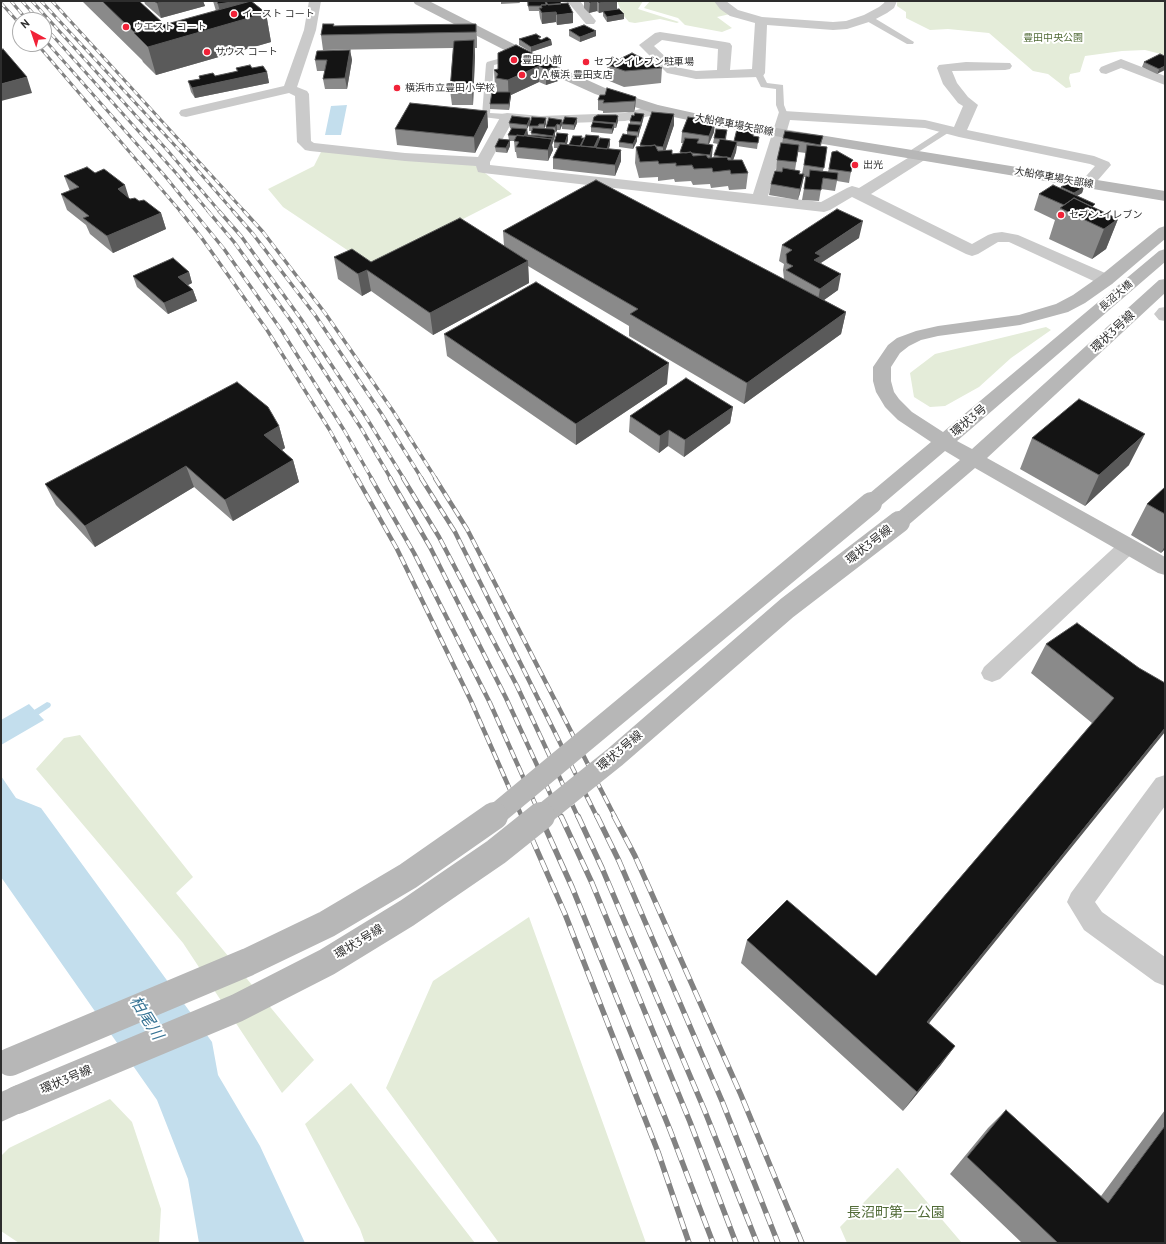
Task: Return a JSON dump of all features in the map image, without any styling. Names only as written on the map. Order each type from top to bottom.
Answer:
[{"type":"street","points":[[290,89],[310,30],[315,1]]},
{"type":"street","name":"大船停車場矢部線","points":[[419,1],[558,72],[600,91],[655,109],[778,133],[1165,196]]},
{"type":"street","points":[[573,1],[590,21]]},
{"type":"street","points":[[720,1],[734,13],[761,21],[796,25],[833,26],[847,25],[868,18],[890,5],[891,1]]},
{"type":"street","points":[[724,74],[725,46],[660,36],[646,45],[672,70],[696,75],[758,73],[761,21]]},
{"type":"street","points":[[1106,70],[1121,63],[1165,81]]},
{"type":"street","points":[[953,131],[971,105],[963,100],[950,84],[944,68],[966,66],[1005,66]]},
{"type":"street","points":[[186,113],[290,89],[302,94],[304,142],[310,147],[405,157],[483,162]]},
{"type":"street","points":[[655,109],[645,113],[587,119],[541,120],[508,117],[483,162],[483,169],[759,198],[824,207],[852,191],[972,251],[994,238],[1002,236],[1012,238],[1106,280]]},
{"type":"street","points":[[759,198],[784,115],[925,124],[1094,160],[1104,165],[1087,184]]},
{"type":"street","points":[[858,195],[915,155]]},
{"type":"street","points":[[1165,230],[1106,280],[1079,299],[1062,308],[1041,315],[999,323],[938,331],[916,336],[903,342],[894,349],[882,367],[882,380],[885,392],[892,403],[905,416],[944,442],[1165,567]]},
{"type":"street","name":"長沼大橋","points":[[1066,338],[1165,254]]},
{"type":"street","name":"環状3号線","points":[[9,1104],[237,1008],[327,962],[407,913],[496,852],[615,757],[787,608],[899,522],[974,458],[1165,284]]},
{"type":"street","points":[[1165,312],[1163,314],[1165,316]]},
{"type":"street","name":"環状3号","points":[[5,1064],[248,962],[327,924],[408,876],[483,825],[585,742],[1066,338]]},
{"type":"street","points":[[992,673],[1128,546]]},
{"type":"street","points":[[1051,618],[1070,631]]},
{"type":"street","points":[[1165,786],[1080,902],[1093,921],[1165,973]]},
{"type":"lane","points":[[868,18],[910,42]]},
{"type":"lane","points":[[508,117],[486,115],[490,64],[523,55]]},
{"type":"lane","points":[[758,73],[764,85],[780,87],[780,105],[784,115]]},
{"type":"lane","points":[[915,155],[953,131]]},
{"type":"green space","points":[[617,1],[643,1],[638,9],[679,22],[677,23],[660,19],[635,23],[629,22],[623,15]]},
{"type":"green space","points":[[650,1],[717,1],[730,14],[717,17],[732,28],[722,32],[685,25],[678,18],[644,8]]},
{"type":"green space","name":"豊田中央公園","points":[[897,1],[1165,1],[1165,55],[1145,50],[1122,51],[1085,56],[1080,72],[1070,74],[1069,78],[1071,87],[1066,88],[1048,74],[1033,71],[989,33],[948,29],[930,30],[906,18],[906,12],[897,6]]},
{"type":"green space","points":[[322,150],[472,163],[512,194],[371,266],[283,207],[268,189],[314,166]]},
{"type":"green space","points":[[1046,327],[1051,330],[1011,358],[979,387],[945,406],[930,407],[914,397],[910,373],[935,354]]},
{"type":"green space","points":[[80,735],[193,877],[176,893],[314,1060],[282,1093],[183,943],[36,769],[64,738]]},
{"type":"green space","points":[[529,917],[646,1243],[499,1243],[386,1088],[433,981]]},
{"type":"green space","points":[[351,1083],[475,1243],[365,1243],[360,1229],[305,1124]]},
{"type":"green space","points":[[110,1099],[132,1122],[161,1209],[159,1243],[19,1243],[1,1231],[1,1156],[9,1148]]},
{"type":"green space","name":"長沼町第一公園","points":[[897,1168],[962,1243],[847,1243],[840,1227]]},
{"type":"water","points":[[347,105],[341,135],[325,135],[331,106]]},
{"type":"water","points":[[29,704],[44,720],[1,745],[1,720]]},
{"type":"water","name":"柏尾川","points":[[1,776],[16,798],[41,808],[212,1042],[218,1075],[260,1146],[305,1243],[199,1243],[188,1179],[157,1100],[1,877]]},
{"type":"building","points":[[102,1],[139,1],[164,24],[134,32]]},
{"type":"building","points":[[154,1],[166,1],[157,3]]},
{"type":"building","points":[[217,1],[239,1],[218,4]]},
{"type":"building","points":[[251,1],[266,13],[148,47],[134,33]]},
{"type":"building","points":[[528,1],[545,1],[546,5],[528,6]]},
{"type":"building","points":[[546,1],[560,1],[561,4],[548,5]]},
{"type":"building","points":[[597,1],[608,1],[599,3]]},
{"type":"building","points":[[568,3],[573,13],[557,15],[556,12],[542,13],[539,8],[542,8],[541,5]]},
{"type":"building","points":[[619,9],[624,14],[607,17],[603,11]]},
{"type":"building","points":[[323,24],[334,24],[333,26],[476,24],[476,32],[321,35]]},
{"type":"building","points":[[584,25],[596,31],[580,37],[569,30]]},
{"type":"building","points":[[536,34],[541,37],[538,38],[541,40],[547,37],[551,40],[531,47],[519,39]]},
{"type":"building","points":[[474,40],[472,89],[450,90],[454,41]]},
{"type":"building","points":[[516,45],[557,65],[546,70],[539,66],[508,80],[496,78],[498,74],[494,70],[498,69],[498,53]]},
{"type":"building","points":[[3,49],[27,77],[1,84],[1,50]]},
{"type":"building","points":[[350,50],[345,78],[323,79],[327,60],[315,60],[317,51]]},
{"type":"building","points":[[632,53],[662,68],[625,71],[607,65]]},
{"type":"building","points":[[1160,54],[1165,56],[1165,66],[1159,69],[1144,62]]},
{"type":"building","points":[[250,65],[252,68],[263,66],[267,72],[192,88],[188,81],[200,79],[199,76],[213,73],[215,76],[238,71],[236,68]]},
{"type":"building","points":[[607,88],[636,97],[635,101],[603,103],[604,100],[598,100],[600,95],[605,95]]},
{"type":"building","points":[[492,92],[511,92],[509,104],[490,104]]},
{"type":"building","points":[[410,103],[487,111],[474,137],[395,129]]},
{"type":"building","points":[[652,112],[674,114],[663,147],[655,145],[640,145]]},
{"type":"building","points":[[635,113],[644,114],[641,122],[630,121],[632,115],[634,116]]},
{"type":"building","points":[[598,115],[618,116],[616,123],[593,121],[594,117]]},
{"type":"building","points":[[512,116],[530,118],[527,125],[509,123]]},
{"type":"building","points":[[532,117],[546,118],[544,124],[529,126]]},
{"type":"building","points":[[565,117],[577,118],[574,125],[562,124]]},
{"type":"building","points":[[688,117],[715,121],[709,136],[682,132]]},
{"type":"building","points":[[549,118],[562,120],[560,125],[557,124],[555,127],[546,127]]},
{"type":"building","points":[[593,122],[614,124],[612,129],[591,127]]},
{"type":"building","points":[[629,124],[641,125],[638,132],[627,131]]},
{"type":"building","points":[[512,128],[527,129],[524,136],[508,135]]},
{"type":"building","points":[[533,128],[553,129],[555,131],[553,136],[531,133]]},
{"type":"building","points":[[716,129],[727,130],[725,139],[714,138]]},
{"type":"building","points":[[737,129],[754,131],[753,136],[759,137],[758,143],[734,141]]},
{"type":"building","points":[[785,131],[823,136],[820,145],[783,138]]},
{"type":"building","points":[[557,133],[568,134],[565,143],[554,142]]},
{"type":"building","points":[[623,134],[637,136],[633,144],[619,142]]},
{"type":"building","points":[[517,135],[552,139],[548,150],[516,147],[519,142],[514,141]]},
{"type":"building","points":[[527,135],[553,137],[552,140]]},
{"type":"building","points":[[586,135],[599,136],[594,147],[581,146]]},
{"type":"building","points":[[573,136],[582,136],[581,138],[584,138],[580,146],[569,145]]},
{"type":"building","points":[[600,138],[610,139],[607,149],[596,148]]},
{"type":"building","points":[[685,138],[699,139],[697,143],[713,145],[710,155],[680,152]]},
{"type":"building","points":[[499,139],[510,140],[506,148],[495,147]]},
{"type":"building","points":[[720,139],[737,142],[731,158],[714,155]]},
{"type":"building","points":[[781,143],[799,145],[796,162],[777,160]]},
{"type":"building","points":[[560,144],[621,150],[615,165],[553,158]]},
{"type":"building","points":[[655,145],[658,151],[672,150],[672,154],[691,152],[693,156],[706,155],[708,158],[727,157],[728,160],[742,160],[748,173],[731,174],[730,170],[713,172],[712,168],[694,169],[692,165],[676,166],[676,163],[659,164],[658,161],[640,162],[636,147]]},
{"type":"building","points":[[807,145],[827,147],[824,168],[804,165]]},
{"type":"building","points":[[837,151],[853,160],[851,172],[829,169],[832,152]]},
{"type":"building","points":[[87,167],[95,173],[104,169],[125,185],[118,189],[130,199],[135,198],[139,201],[144,200],[161,213],[107,236],[83,218],[89,216],[61,194],[79,187],[64,176]]},
{"type":"building","points":[[783,168],[800,171],[799,174],[804,174],[800,189],[771,184],[775,171],[782,172]]},
{"type":"building","points":[[810,170],[838,173],[837,180],[823,178],[821,190],[804,189],[806,176],[809,177]]},
{"type":"building","points":[[596,180],[846,312],[747,383],[630,314],[638,309],[503,231]]},
{"type":"building","points":[[1068,183],[1074,183],[1084,187],[1074,193],[1061,187]]},
{"type":"building","points":[[1053,185],[1095,204],[1092,207],[1074,198],[1064,205],[1039,194]]},
{"type":"building","points":[[1074,198],[1118,219],[1104,229],[1060,208]]},
{"type":"building","points":[[837,209],[863,221],[815,253],[821,256],[814,260],[841,274],[820,289],[786,270],[793,266],[787,263],[786,254],[792,250],[782,245]]},
{"type":"building","points":[[460,218],[528,261],[430,313],[367,270],[358,274],[334,257],[352,249],[371,262]]},
{"type":"building","points":[[173,258],[189,272],[178,277],[193,290],[164,303],[133,276]]},
{"type":"building","points":[[536,282],[669,363],[576,424],[444,334]]},
{"type":"building","points":[[686,378],[733,407],[685,440],[669,430],[660,436],[630,416]]},
{"type":"building","points":[[237,382],[268,407],[279,426],[264,435],[293,460],[225,500],[186,466],[85,526],[45,484]]},
{"type":"building","points":[[1079,399],[1145,434],[1099,475],[1032,438]]},
{"type":"building","points":[[1165,487],[1165,514],[1147,504]]},
{"type":"building","points":[[1077,623],[1139,668],[1165,683],[1165,728],[927,1022],[955,1046],[917,1092],[747,940],[787,900],[876,976],[1114,698],[1046,644]]},
{"type":"building","points":[[1006,1110],[1108,1203],[1165,1126],[1165,1243],[1058,1243],[967,1157]]},
{"type":"waterway","points":[[29,717],[47,705]]},
{"type":"railway","points":[[11,1],[20,12]]},
{"type":"railway","points":[[22,1],[32,12]]},
{"type":"railway","points":[[32,1],[168,151],[220,212]]},
{"type":"railway","points":[[41,1],[193,165],[234,212]]},
{"type":"railway","points":[[52,1],[245,212]]},
{"type":"railway","points":[[1,3],[12,15]]},
{"type":"railway","points":[[52,35],[209,212]]},
{"type":"railway","points":[[52,48],[165,176],[194,212]]},
{"type":"railway","points":[[44,52],[181,212]]},
{"type":"railway","points":[[180,211],[201,237],[267,330],[329,429],[357,479]]},
{"type":"railway","points":[[193,211],[224,249],[282,331],[344,430],[372,479]]},
{"type":"railway","points":[[208,211],[234,242],[294,325],[361,428],[391,479]]},
{"type":"railway","points":[[219,211],[241,236],[301,319],[366,417],[404,479]]},
{"type":"railway","points":[[233,211],[253,234],[315,315],[381,413],[422,479]]},
{"type":"railway","points":[[244,211],[263,232],[325,313],[393,411],[436,479]]},
{"type":"railway","points":[[357,478],[397,549],[471,701],[522,817]]},
{"type":"railway","points":[[371,478],[414,553],[490,703],[541,817]]},
{"type":"railway","points":[[390,478],[430,547],[506,698],[561,817]]},
{"type":"railway","points":[[403,478],[439,537],[517,686],[578,817]]},
{"type":"railway","points":[[421,478],[455,532],[597,817]]},
{"type":"railway","points":[[435,478],[467,529],[615,817]]},
{"type":"railway","points":[[522,816],[565,914],[658,1152],[689,1243]]},
{"type":"railway","points":[[540,816],[572,887],[670,1130],[713,1243]]},
{"type":"railway","points":[[561,816],[592,883],[690,1122],[736,1243]]},
{"type":"railway","points":[[578,816],[602,868],[704,1109],[757,1243]]},
{"type":"railway","points":[[597,816],[619,861],[722,1101],[778,1243]]},
{"type":"railway","points":[[614,816],[635,856],[741,1095],[802,1243]]},
{"type":"place","name":"イースト コート","points":[[234,14]]},
{"type":"place","name":"ウエスト コート","points":[[126,27]]},
{"type":"place","name":"サウス コート","points":[[207,52]]},
{"type":"place","name":"豊田小前","points":[[514,60]]},
{"type":"place","name":"セブンイレブン駐車場","points":[[586,62]]},
{"type":"place","name":"ＪＡ横浜 豊田支店","points":[[522,75]]},
{"type":"place","name":"横浜市立豊田小学校","points":[[397,88]]},
{"type":"place","name":"出光","points":[[855,165]]},
{"type":"place","name":"セブン-イレブン","points":[[1061,215]]}]
